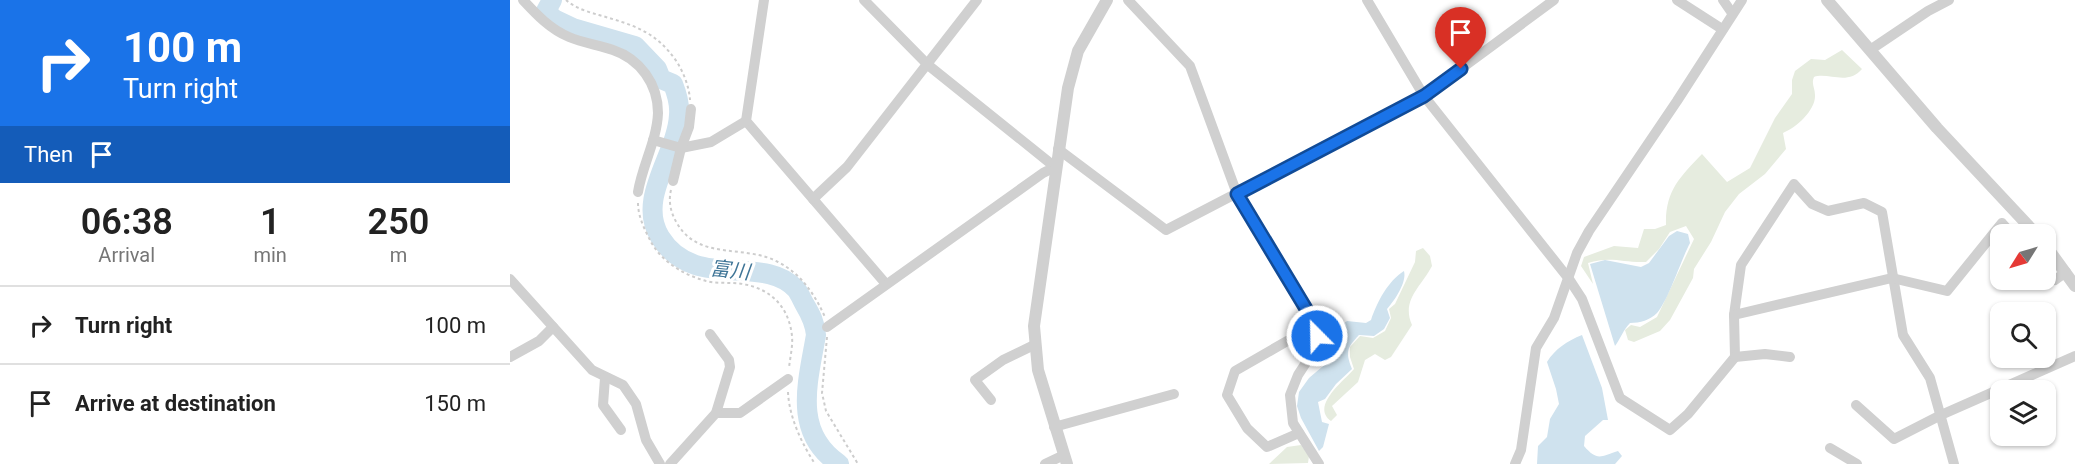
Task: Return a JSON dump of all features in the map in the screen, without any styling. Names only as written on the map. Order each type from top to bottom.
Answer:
[{"type":"street","points":[[523,0],[551,27],[570,38],[615,51],[640,66],[651,82],[657,99],[658,115],[654,140],[640,174],[638,192]]},
{"type":"street","points":[[764,0],[746,121],[886,284]]},
{"type":"street","points":[[864,0],[928,65],[1055,167]]},
{"type":"street","points":[[813,199],[847,167],[977,0]]},
{"type":"street","points":[[1045,464],[1065,460],[1038,370],[1034,345],[1035,303],[1068,88],[1078,51],[1107,0]]},
{"type":"street","points":[[1128,0],[1190,66],[1237,194],[1315,325],[1317,336],[1314,352],[1298,375],[1290,395],[1293,423],[1319,464]]},
{"type":"street","points":[[1367,0],[1424,96],[1569,279],[1582,299],[1620,398],[1670,430],[1688,414],[1735,357],[1734,315],[1741,265],[1794,184],[1812,204],[1828,211],[1864,203],[1882,212],[1903,335],[1930,378],[1954,464]]},
{"type":"street","points":[[1058,149],[1166,230],[1424,96],[1554,0]]},
{"type":"street","points":[[1677,0],[1722,29]]},
{"type":"street","points":[[1723,0],[1732,13]]},
{"type":"street","points":[[1515,464],[1521,450],[1536,348],[1554,318],[1577,253],[1589,231],[1742,0]]},
{"type":"street","points":[[1827,0],[1936,128],[2027,224]]},
{"type":"street","points":[[1870,50],[1928,11],[1949,0]]},
{"type":"street","points":[[673,181],[679,147],[689,127],[691,109]]},
{"type":"street","points":[[654,140],[679,147],[711,142],[746,121]]},
{"type":"street","points":[[827,327],[1043,173],[1055,167]]},
{"type":"street","points":[[1734,315],[1892,278],[1947,291],[1990,238]]},
{"type":"street","points":[[2056,259],[2072,279]]},
{"type":"street","points":[[510,279],[592,370],[624,385],[636,404],[646,440],[660,464]]},
{"type":"street","points":[[2056,280],[2072,279]]},
{"type":"street","points":[[1299,433],[1267,447],[1246,428],[1227,395],[1235,370],[1315,325]]},
{"type":"street","points":[[510,357],[539,341],[553,327]]},
{"type":"street","points":[[670,464],[716,413],[730,367],[729,360],[710,334]]},
{"type":"street","points":[[991,400],[975,380],[1003,360],[1034,345]]},
{"type":"street","points":[[1735,357],[1765,354],[1790,357]]},
{"type":"street","points":[[1856,405],[1894,439],[1941,415],[2075,356]]},
{"type":"street","points":[[605,378],[603,405],[621,430]]},
{"type":"street","points":[[716,413],[740,412],[788,379]]},
{"type":"street","points":[[1054,427],[1174,394]]},
{"type":"street","points":[[1830,448],[1857,464]]},
{"type":"path","points":[[566,0],[587,11],[637,26],[653,35],[671,53],[681,68],[690,88],[691,109]]},
{"type":"path","points":[[673,181],[669,200],[674,219],[693,241],[706,248],[759,254],[777,261],[795,272],[818,302],[827,327],[822,393],[826,411],[858,464]]},
{"type":"path","points":[[638,192],[638,210],[646,232],[655,249],[669,264],[686,274],[707,281],[742,284],[762,289],[781,304],[789,320],[792,339],[788,400],[796,429],[816,464]]},
{"type":"shaded area","points":[[1842,50],[1862,69],[1851,77],[1814,77],[1815,95],[1812,107],[1799,123],[1783,133],[1786,149],[1765,174],[1739,194],[1725,212],[1670,320],[1660,331],[1634,342],[1628,340],[1625,330],[1631,325],[1640,327],[1657,317],[1694,239],[1686,226],[1670,232],[1659,249],[1646,262],[1610,260],[1588,263],[1593,284],[1581,266],[1584,257],[1614,246],[1638,248],[1644,229],[1655,229],[1666,225],[1668,203],[1675,185],[1702,154],[1727,182],[1750,168],[1775,118],[1792,94],[1792,80],[1795,71],[1811,59],[1825,60]]},
{"type":"shaded area","points":[[1423,248],[1430,256],[1432,266],[1411,301],[1409,316],[1412,325],[1391,357],[1385,360],[1375,354],[1365,360],[1358,382],[1332,406],[1337,415],[1331,421],[1324,408],[1331,394],[1354,369],[1350,347],[1360,336],[1373,338],[1385,331],[1391,318],[1389,309],[1395,304],[1415,262],[1416,251]]},
{"type":"shaded area","points":[[1301,445],[1309,456],[1308,463],[1269,464],[1287,447]]},
{"type":"water","points":[[1677,231],[1688,234],[1690,243],[1666,299],[1651,318],[1630,323],[1615,346],[1590,264],[1605,260],[1641,267],[1649,263],[1669,236]]},
{"type":"water","points":[[1404,271],[1402,285],[1387,309],[1390,318],[1384,329],[1374,336],[1359,335],[1355,339],[1348,350],[1352,369],[1336,384],[1325,399],[1318,402],[1322,422],[1329,424],[1323,447],[1319,451],[1301,418],[1297,406],[1299,392],[1309,378],[1329,361],[1331,356],[1330,334],[1347,321],[1366,323],[1371,320],[1384,293],[1393,280]]},
{"type":"water","points":[[1582,335],[1602,388],[1608,420],[1603,420],[1585,436],[1584,446],[1596,456],[1618,451],[1622,456],[1615,464],[1537,464],[1538,446],[1547,437],[1550,419],[1559,404],[1547,362],[1562,346]]},
{"type":"waterway","name":"富川","points":[[552,0],[546,11],[554,19],[573,28],[635,46],[657,69],[661,79],[673,84],[679,107],[677,130],[655,192],[653,207],[654,222],[660,237],[674,254],[691,263],[709,268],[766,273],[782,279],[796,289],[811,316],[816,335],[807,388],[809,422],[814,437],[824,451],[839,464]]},
{"type":"route","points":[[1317,336],[1314,322],[1237,194],[1424,96],[1461,69]]}]
